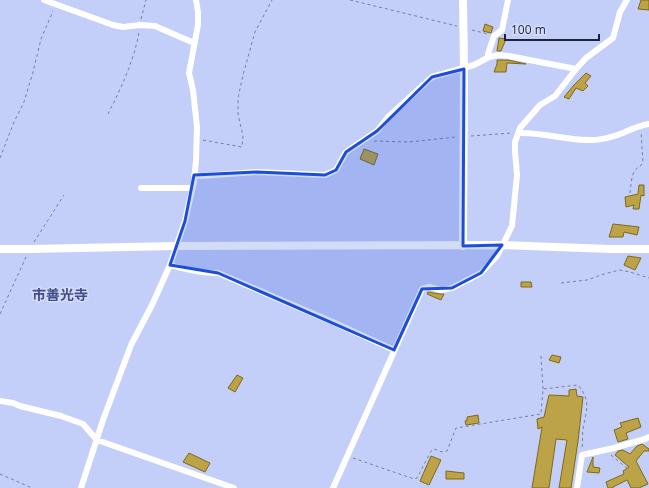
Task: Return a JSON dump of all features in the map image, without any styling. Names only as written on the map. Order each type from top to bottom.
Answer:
[{"type":"street","points":[[44,0],[113,25],[123,27],[140,25],[155,26],[194,43]]},
{"type":"street","points":[[81,488],[103,420],[131,345],[152,305],[170,265],[185,221],[196,160],[197,127],[193,90],[189,73],[198,24],[196,0]]},
{"type":"street","points":[[463,0],[463,246]]},
{"type":"street","points":[[489,57],[488,54],[494,36],[502,30],[508,0]]},
{"type":"street","points":[[333,488],[422,289],[430,287],[441,290],[452,288],[481,273],[494,259],[512,226],[517,175],[515,142],[520,128],[540,105],[555,96],[576,68],[586,58],[613,38],[620,12],[626,0]]},
{"type":"street","points":[[194,175],[201,176],[257,172],[326,175],[336,170],[346,152],[377,131],[388,117],[432,77],[464,69],[489,57],[499,56],[509,56],[576,68]]},
{"type":"street","points":[[519,132],[530,132],[570,139],[593,140],[618,135],[640,125],[649,124]]},
{"type":"street","points":[[141,188],[192,188]]},
{"type":"street","points":[[0,249],[176,246],[502,245],[649,249]]},
{"type":"street","points":[[170,265],[203,273],[218,273],[394,350]]},
{"type":"street","points":[[0,401],[61,416],[83,424],[97,440],[234,488]]},
{"type":"street","points":[[577,488],[582,455],[649,437]]},
{"type":"path","points":[[108,114],[127,75],[137,44],[146,0]]},
{"type":"path","points":[[196,139],[242,147],[243,136],[238,114],[238,98],[255,32],[272,0]]},
{"type":"path","points":[[350,0],[463,27],[494,36]]},
{"type":"path","points":[[0,158],[18,112],[24,102],[41,39],[57,5]]},
{"type":"path","points":[[630,192],[634,171],[643,163],[640,125]]},
{"type":"path","points":[[362,141],[409,142],[519,132]]},
{"type":"path","points":[[0,314],[29,249],[64,195]]},
{"type":"path","points":[[561,283],[587,280],[620,270],[649,278]]},
{"type":"path","points":[[347,455],[414,479],[417,478],[430,451],[434,449],[442,452],[447,451],[456,428],[541,414],[543,390],[541,356]]},
{"type":"path","points":[[543,390],[578,385],[583,391],[588,406],[583,431],[582,455]]},
{"type":"path","points":[[605,450],[628,468]]},
{"type":"path","points":[[0,474],[32,488]]},
{"type":"highlighted area","points":[[464,69],[463,246],[502,245],[481,273],[452,288],[422,289],[394,350],[218,273],[170,265],[185,221],[194,175],[257,172],[325,175],[336,170],[346,152],[377,131],[432,77]]},
{"type":"building","points":[[641,0],[649,0],[649,10],[638,9]]},
{"type":"building","points":[[485,24],[493,27],[491,33],[483,31]]},
{"type":"building","points":[[499,38],[506,39],[501,51],[497,51]]},
{"type":"building","points":[[497,60],[508,60],[526,64],[507,63],[506,72],[494,72]]},
{"type":"building","points":[[586,73],[591,76],[585,83],[588,86],[583,91],[576,88],[569,99],[564,97],[574,85]]},
{"type":"building","points":[[364,149],[378,154],[374,165],[360,159]]},
{"type":"building","points":[[639,185],[644,185],[644,196],[641,195],[639,209],[633,209],[634,205],[626,207],[625,197],[638,194]]},
{"type":"building","points":[[613,224],[639,227],[637,235],[624,232],[623,237],[609,237]]},
{"type":"building","points":[[628,256],[641,258],[635,270],[624,265]]},
{"type":"building","points":[[521,282],[531,282],[532,287],[521,287]]},
{"type":"building","points":[[428,292],[444,294],[441,300],[427,294]]},
{"type":"building","points":[[552,355],[561,357],[559,363],[549,360]]},
{"type":"building","points":[[237,375],[243,378],[235,392],[228,388]]},
{"type":"building","points":[[576,389],[577,396],[583,397],[571,488],[559,488],[567,440],[556,439],[549,488],[532,488],[542,427],[538,429],[537,419],[544,417],[549,395],[569,396],[569,390]]},
{"type":"building","points":[[478,415],[479,423],[466,425],[465,421],[467,420],[467,417]]},
{"type":"building","points":[[638,418],[641,427],[626,433],[628,439],[618,442],[614,430],[622,427],[620,423]]},
{"type":"building","points":[[642,444],[649,449],[649,451],[644,451],[636,461],[648,484],[639,488],[631,488],[627,480],[613,488],[608,488],[606,482],[624,474],[623,471],[629,467],[615,455],[618,451],[623,450],[630,454],[637,446]]},
{"type":"building","points":[[189,453],[210,463],[205,472],[183,462]]},
{"type":"building","points":[[431,456],[441,460],[429,485],[420,481]]},
{"type":"building","points":[[593,457],[593,467],[600,468],[599,473],[587,472]]},
{"type":"building","points":[[446,471],[464,473],[464,479],[446,479]]},
{"type":"district","name":"市善光寺","points":[[60,294]]}]
